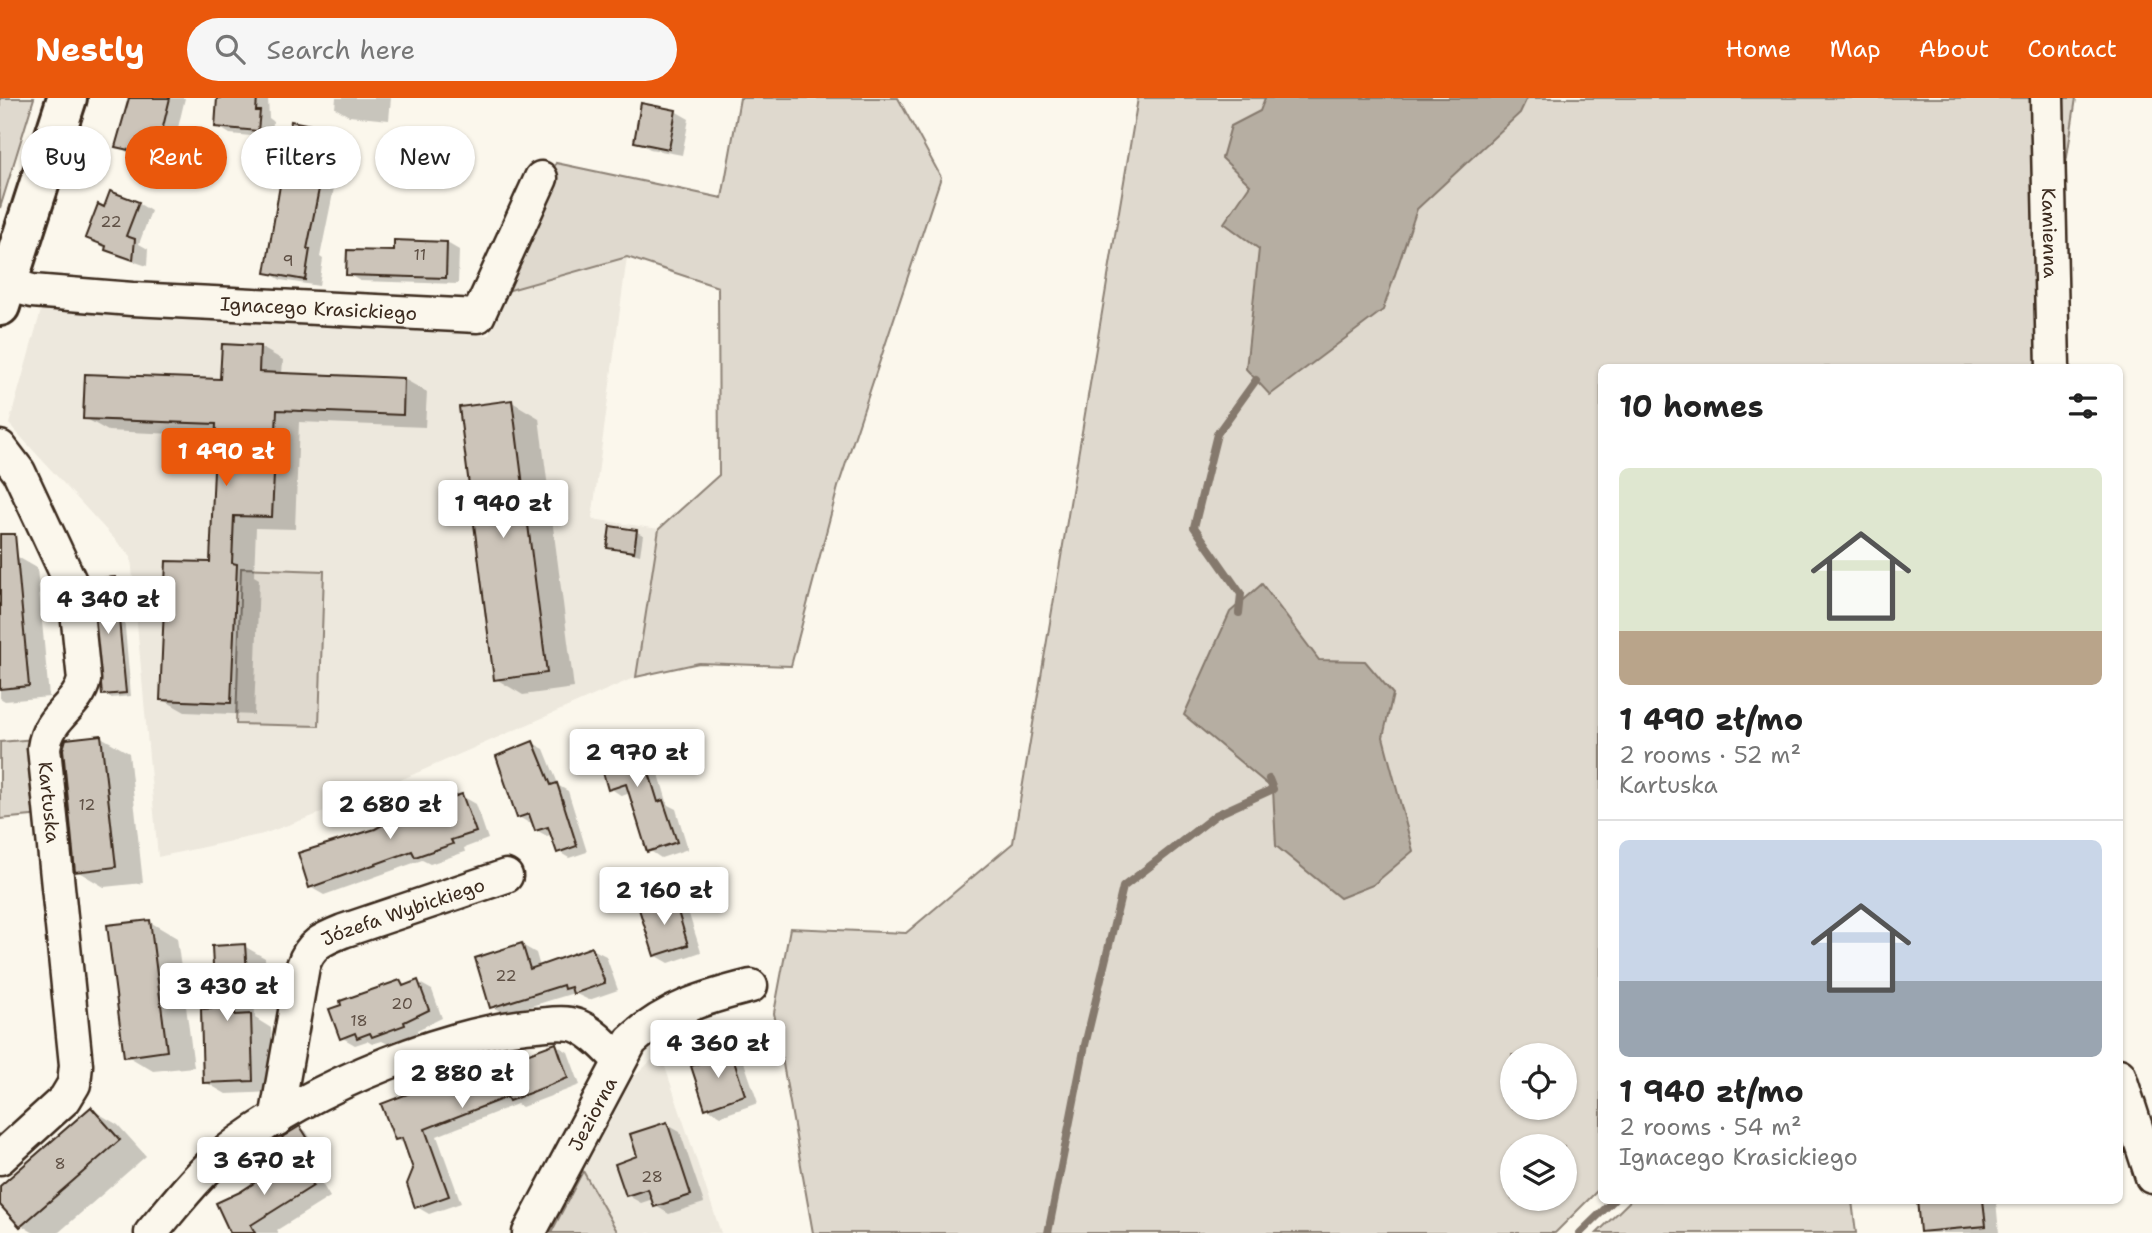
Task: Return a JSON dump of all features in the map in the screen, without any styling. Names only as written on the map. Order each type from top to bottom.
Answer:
[{"type":"main road","points":[[3,295],[67,98]]},
{"type":"street","name":"Kamienna","points":[[2047,98],[2053,364]]},
{"type":"street","name":"Ignacego Krasickiego","points":[[3,295],[32,291],[145,300],[478,316],[541,178]]},
{"type":"street","name":"Kartuska","points":[[0,447],[19,472],[75,592],[84,680],[82,689],[51,723],[44,748],[64,924],[76,1065],[75,1084],[65,1099],[0,1158]]},
{"type":"street","name":"Józefa Wybickiego","points":[[275,1120],[291,1048],[303,966],[312,947],[320,940],[343,931],[506,876]]},
{"type":"street","name":"Jeziorna","points":[[529,1233],[631,1041],[649,1024],[697,1000],[751,986]]},
{"type":"street","points":[[151,1233],[211,1165],[275,1120],[361,1074],[504,1027],[564,1023],[578,1026],[598,1039],[619,1060]]},
{"type":"street","points":[[2123,1087],[2152,1177]]},
{"type":"shaded area","points":[[0,98],[34,98],[25,126],[21,126],[21,140],[0,208]]},
{"type":"shaded area","points":[[740,98],[898,98],[941,177],[838,487],[791,666],[699,663],[636,677],[659,529],[719,475],[718,287],[627,257],[503,292],[556,163],[722,198]]},
{"type":"shaded area","points":[[1138,98],[2076,98],[2035,364],[1598,364],[1598,1190],[1577,1211],[1555,1233],[813,1233],[774,1013],[790,928],[906,933],[1013,843]]},
{"type":"shaded area","points":[[1265,98],[1527,98],[1520,113],[1417,209],[1383,310],[1270,395],[1246,369],[1259,249],[1224,223],[1250,185],[1222,158],[1231,126],[1260,111]]},
{"type":"shaded area","points":[[627,257],[592,519],[659,529],[636,677],[341,806],[263,834],[158,857],[131,557],[9,424],[42,307],[489,335],[503,292]]},
{"type":"shaded area","points":[[241,568],[324,571],[319,726],[236,724]]},
{"type":"shaded area","points":[[1262,584],[1319,660],[1365,661],[1393,694],[1383,737],[1413,851],[1373,885],[1340,898],[1276,846],[1273,789],[1184,715],[1230,612]]},
{"type":"shaded area","points":[[35,739],[42,815],[0,819],[0,742]]},
{"type":"shaded area","points":[[660,1052],[721,1233],[618,1233],[583,1171],[633,1078]]},
{"type":"shaded area","points":[[583,1171],[618,1233],[551,1233]]},
{"type":"shaded area","points":[[1627,1204],[1852,1204],[1856,1233],[1597,1233]]},
{"type":"building","points":[[129,98],[170,98],[163,126],[125,126],[125,149],[115,147]]},
{"type":"building","points":[[217,98],[257,98],[256,111],[260,111],[258,126],[241,126],[241,129],[215,126]]},
{"type":"building","points":[[641,103],[676,110],[669,149],[634,142]]},
{"type":"building","points":[[291,121],[316,126],[290,126]]},
{"type":"building","points":[[279,189],[319,189],[307,249],[310,249],[305,280],[265,273]]},
{"type":"building","points":[[110,191],[139,202],[126,236],[135,239],[133,260],[105,250],[106,246],[85,238],[98,204],[104,207]]},
{"type":"building","points":[[394,240],[447,242],[446,278],[346,275],[347,250],[394,251]]},
{"type":"building","points":[[222,344],[260,346],[259,372],[404,378],[403,415],[277,410],[272,517],[234,516],[232,563],[237,564],[231,703],[160,700],[166,561],[210,562],[216,424],[83,419],[85,374],[220,379]]},
{"type":"building","points":[[512,400],[547,673],[494,680],[459,407]]},
{"type":"building","points":[[610,526],[637,530],[634,552],[607,548]]},
{"type":"building","points":[[0,534],[15,534],[29,686],[0,689]]},
{"type":"building","points":[[115,577],[126,693],[102,695],[91,579]]},
{"type":"building","points":[[637,734],[658,802],[663,800],[677,842],[647,852],[626,784],[608,790],[596,747]]},
{"type":"building","points":[[101,735],[116,867],[75,872],[63,749],[66,739]]},
{"type":"building","points":[[533,741],[551,785],[557,783],[577,846],[557,853],[548,827],[535,831],[529,814],[517,818],[496,756]]},
{"type":"building","points":[[462,794],[476,832],[451,840],[453,844],[415,857],[412,851],[309,888],[298,853],[375,829],[386,823],[385,820]]},
{"type":"building","points":[[674,898],[688,945],[654,956],[639,909]]},
{"type":"building","points":[[150,920],[167,1051],[124,1057],[107,925]]},
{"type":"building","points":[[522,943],[530,969],[592,947],[605,983],[573,994],[571,987],[564,989],[563,985],[490,1008],[475,958]]},
{"type":"building","points":[[245,944],[247,974],[234,975],[235,1015],[251,1014],[253,1081],[203,1083],[201,1009],[215,1008],[212,946]]},
{"type":"building","points":[[400,980],[403,986],[418,980],[429,1010],[404,1022],[405,1025],[372,1037],[370,1033],[357,1038],[355,1033],[340,1039],[329,1009],[341,1005],[340,1001]]},
{"type":"building","points":[[556,1043],[568,1078],[509,1101],[507,1097],[425,1129],[449,1196],[415,1208],[407,1184],[413,1169],[402,1138],[395,1140],[381,1104],[462,1073],[464,1077]]},
{"type":"building","points":[[731,1052],[745,1095],[705,1109],[691,1066]]},
{"type":"building","points":[[91,1107],[120,1140],[20,1227],[0,1205],[0,1186]]},
{"type":"building","points":[[667,1122],[691,1195],[654,1207],[648,1189],[626,1196],[615,1164],[637,1156],[630,1134]]},
{"type":"building","points":[[300,1126],[312,1145],[294,1157],[282,1137]]},
{"type":"building","points":[[294,1157],[313,1186],[251,1225],[255,1233],[230,1233],[216,1203],[240,1192]]},
{"type":"building","points":[[1917,1204],[1983,1204],[1986,1226],[1920,1232]]},
{"type":"waterway","points":[[1239,613],[1241,594],[1194,527],[1217,434],[1256,380]]},
{"type":"waterway","points":[[1048,1233],[1085,1045],[1123,887],[1216,815],[1273,789],[1269,779]]},
{"type":"waterway","points":[[1580,1233],[1610,1204]]}]
